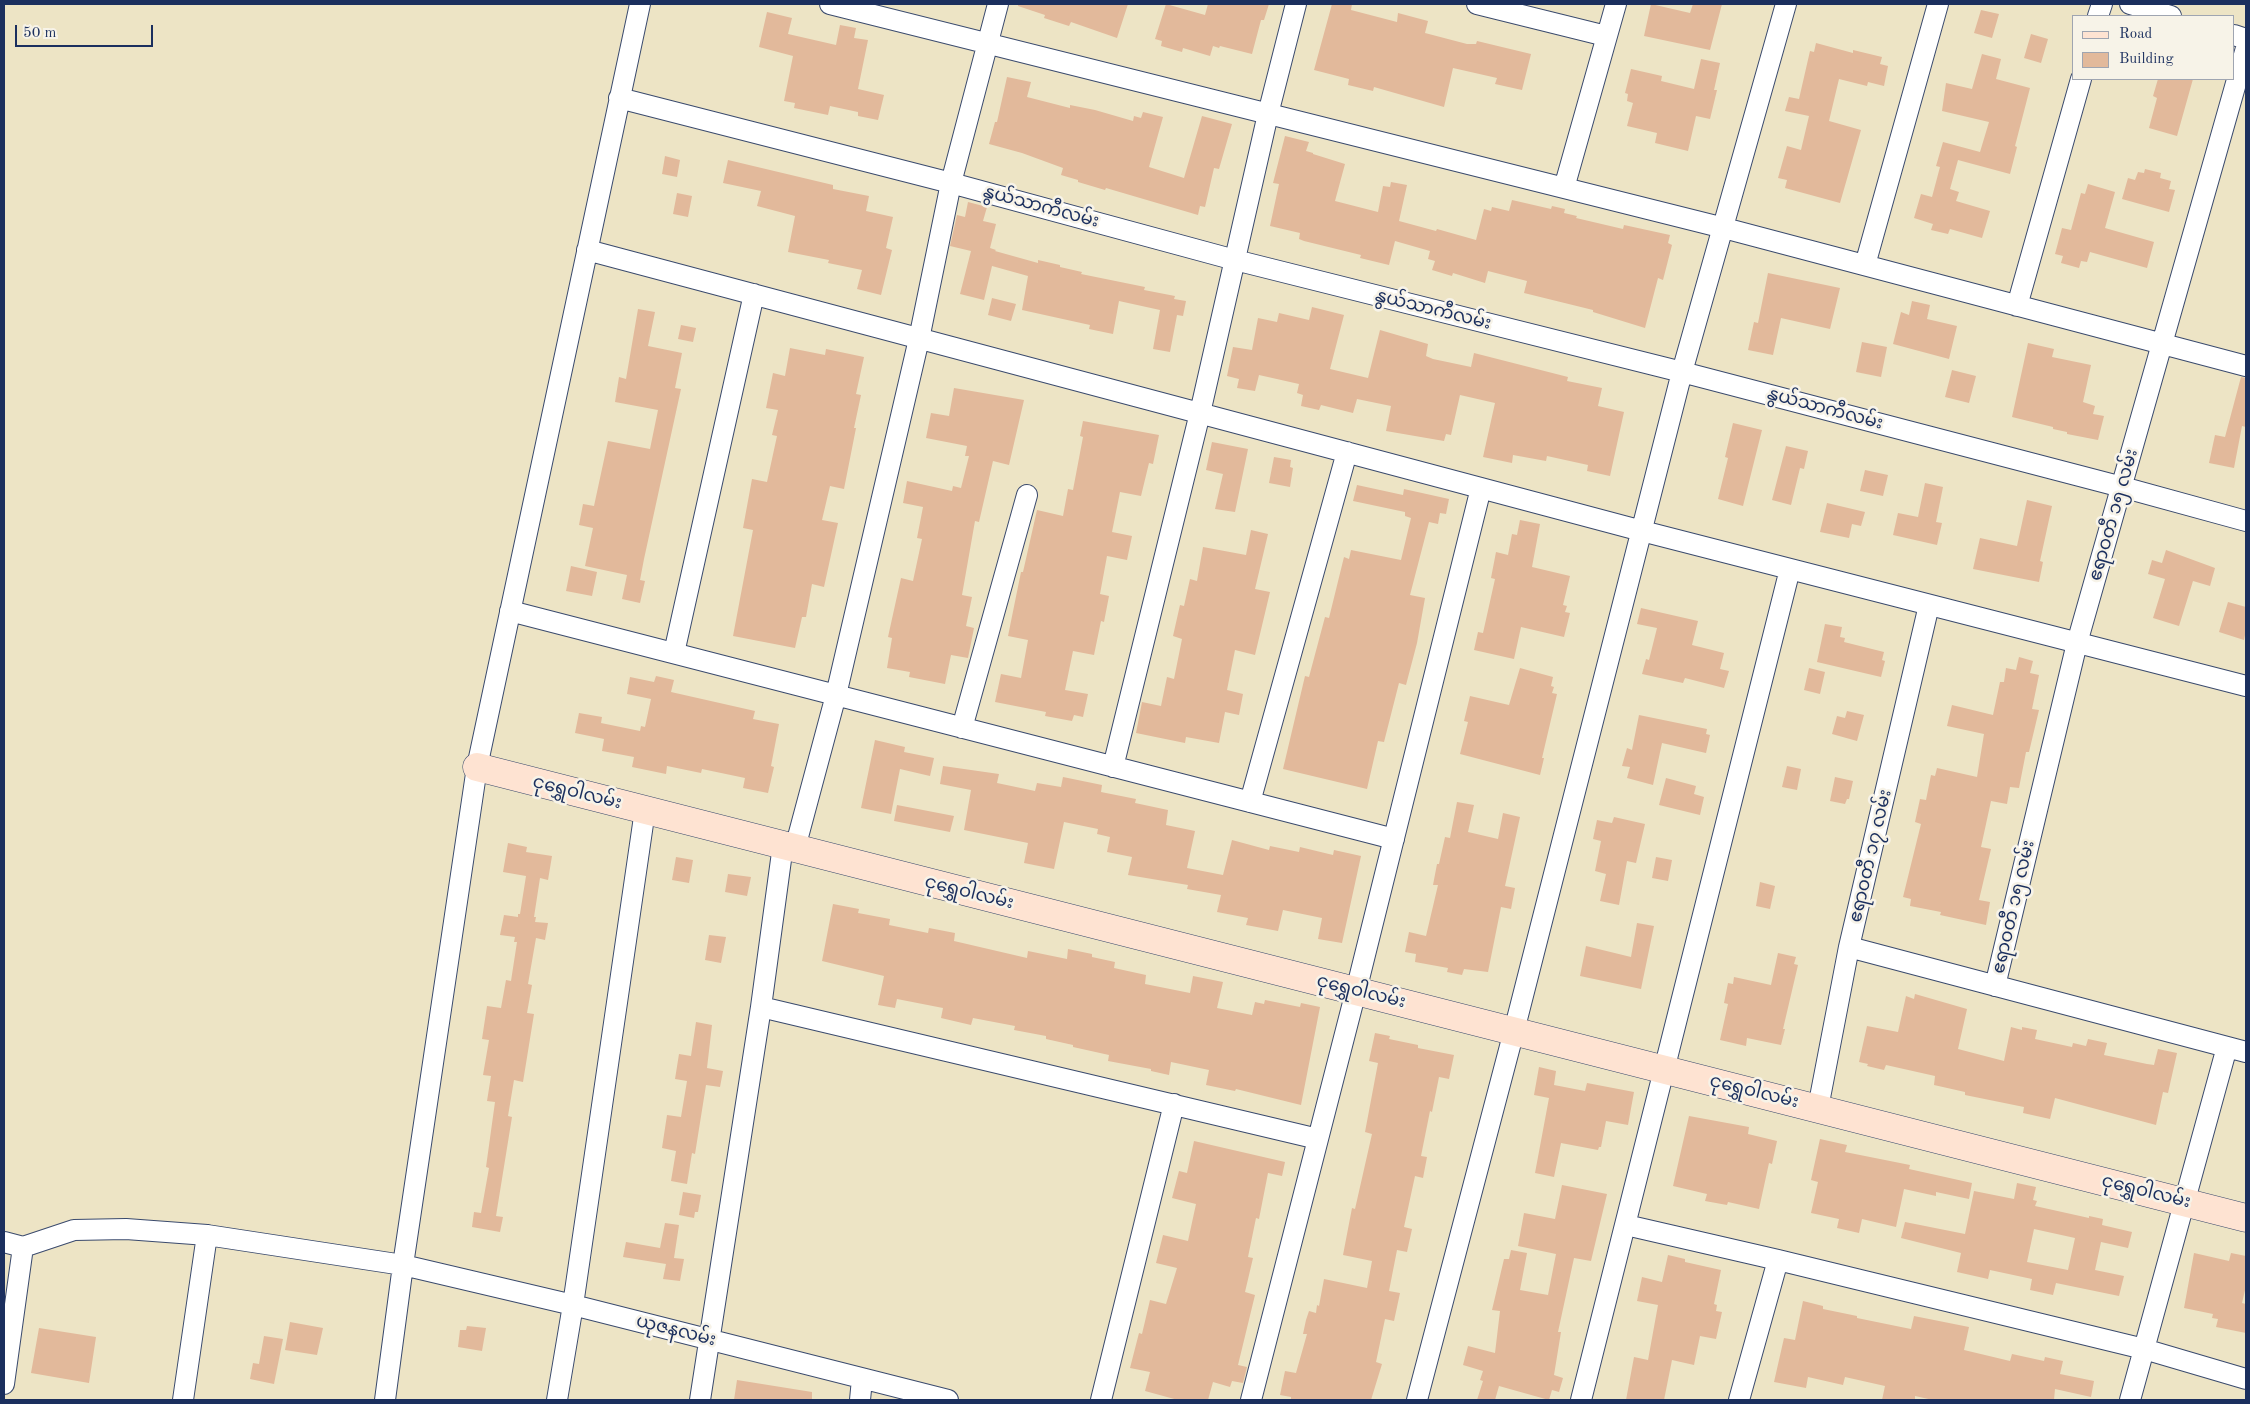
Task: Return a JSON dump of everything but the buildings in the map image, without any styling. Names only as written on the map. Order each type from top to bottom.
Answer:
[{"type":"street","points":[[385,1400],[403,1265],[477,767],[640,4]]},
{"type":"street","points":[[830,4],[1724,228],[2246,366]]},
{"type":"street","points":[[700,1400],[761,1007],[789,847],[836,695],[919,338],[951,183],[998,4]]},
{"type":"street","points":[[1113,767],[1200,413],[1268,114],[1296,4]]},
{"type":"street","points":[[1477,4],[1606,36]]},
{"type":"street","points":[[1564,188],[1616,4]]},
{"type":"street","points":[[1417,1400],[1514,1031],[1682,372],[1786,4]]},
{"type":"street","points":[[1865,265],[1938,4]]},
{"type":"street","points":[[2130,4],[2168,15]]},
{"type":"street","name":"ဧရာဝတီ ၁၅ လမ်း","points":[[1995,986],[2077,643],[2246,48]]},
{"type":"street","points":[[2017,306],[2081,80]]},
{"type":"street","name":"နွယ်သာကီလမ်း","points":[[619,98],[951,183],[1235,260],[1682,372],[2246,521]]},
{"type":"street","points":[[587,250],[1642,531],[2246,686]]},
{"type":"street","points":[[674,653],[754,294]]},
{"type":"street","points":[[1250,802],[1347,452]]},
{"type":"street","points":[[1251,1400],[1356,991],[1481,488]]},
{"type":"street","points":[[962,728],[1027,495]]},
{"type":"street","points":[[1581,1400],[1790,569]]},
{"type":"street","name":"ဧရာဝတီ ၁၇ လမ်း","points":[[1818,1108],[1850,947],[1929,605]]},
{"type":"street","points":[[510,611],[1394,839]]},
{"type":"street","name":"ငုရွှေဝါလမ်း","points":[[477,767],[2246,1218]]},
{"type":"street","points":[[557,1400],[573,1305],[645,810]]},
{"type":"street","points":[[1850,947],[2237,1049],[2186,1202],[2130,1400]]},
{"type":"street","points":[[761,1007],[1318,1138]]},
{"type":"street","points":[[1101,1400],[1174,1104]]},
{"type":"street","points":[[1626,1225],[1778,1260],[2144,1350],[2246,1380]]},
{"type":"street","name":"ယုဇနလမ်း","points":[[23,1246],[74,1230],[126,1229],[208,1235],[403,1265],[573,1305],[948,1400]]},
{"type":"street","points":[[183,1400],[208,1235]]},
{"type":"street","points":[[4,1242],[23,1246],[4,1384]]},
{"type":"street","points":[[1739,1400],[1778,1260]]},
{"type":"street","points":[[860,1400],[862,1379]]}]
